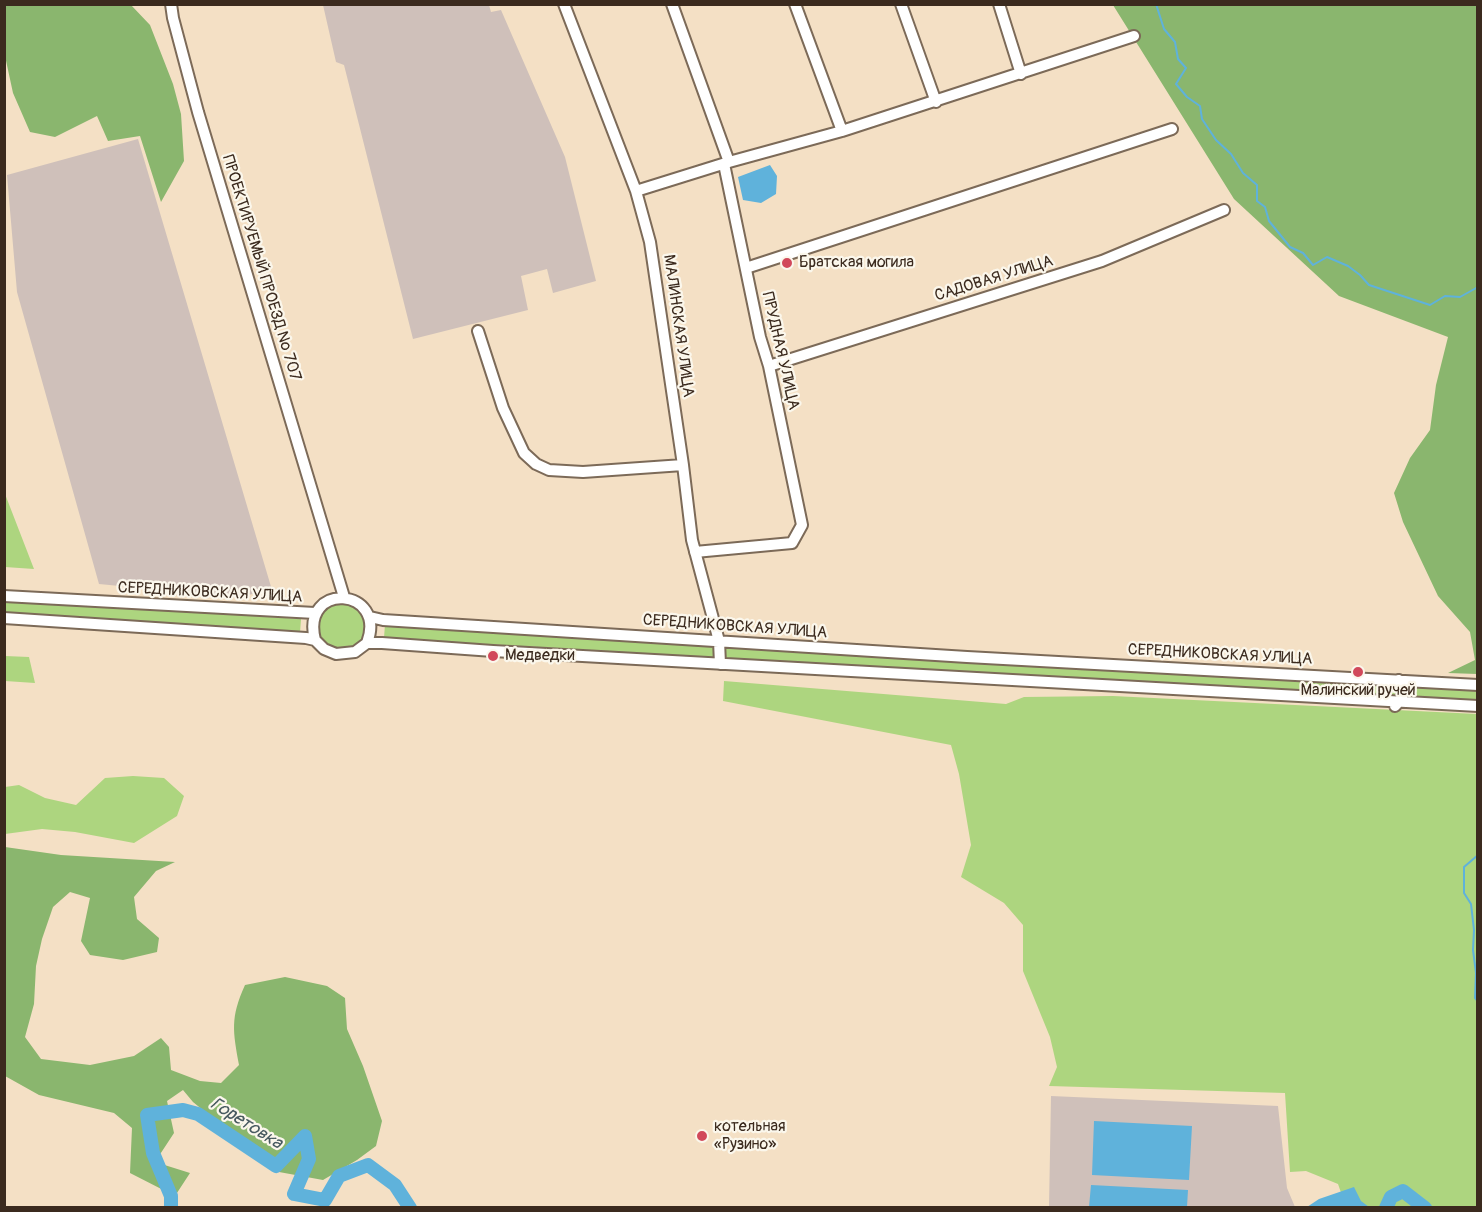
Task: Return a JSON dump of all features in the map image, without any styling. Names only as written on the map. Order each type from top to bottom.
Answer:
[{"type":"street","name":"ПРОЕКТИРУЕМЫЙ ПРОЕЗД № 707","points":[[171,4],[198,112],[344,597]]},
{"type":"street","name":"МАЛИНСКАЯ УЛИЦА","points":[[564,4],[636,191],[650,242],[684,465],[694,552],[719,641],[720,664]]},
{"type":"street","name":"ПРУДНАЯ УЛИЦА","points":[[672,4],[727,163],[760,337],[769,366],[802,525],[792,543],[694,552]]},
{"type":"street","points":[[795,4],[842,131]]},
{"type":"street","points":[[901,4],[936,102]]},
{"type":"street","points":[[999,4],[1021,74]]},
{"type":"street","points":[[636,191],[936,102],[1134,36]]},
{"type":"street","points":[[746,268],[1172,129]]},
{"type":"street","name":"САДОВАЯ УЛИЦА","points":[[769,366],[1102,261],[1224,210]]},
{"type":"street","points":[[478,331],[503,408],[524,453],[536,464],[549,470],[583,472],[684,465]]},
{"type":"street","name":"СЕРЕДНИКОВСКАЯ УЛИЦА","points":[[4,596],[315,614],[325,602],[344,597]]},
{"type":"street","points":[[315,614],[312,626],[315,640],[324,649],[336,654],[355,652],[367,643],[371,628],[370,617],[358,602],[344,597]]},
{"type":"street","name":"СЕРЕДНИКОВСКАЯ УЛИЦА","points":[[370,617],[383,620],[719,641],[1478,685]]},
{"type":"street","points":[[4,618],[315,640]]},
{"type":"street","points":[[367,643],[1478,706]]},
{"type":"street","points":[[1399,680],[1403,690],[1399,702]]},
{"type":"shaded area","points":[[323,5],[489,5],[491,12],[501,10],[565,157],[596,281],[553,293],[547,269],[521,276],[528,310],[413,339],[344,65],[336,62]]},
{"type":"shaded area","points":[[138,139],[272,590],[244,598],[99,584],[17,292],[7,175]]},
{"type":"shaded area","points":[[1051,1096],[1278,1106],[1287,1188],[1295,1207],[1049,1208]]},
{"type":"green space","points":[[4,5],[131,5],[150,25],[173,84],[181,114],[184,161],[161,202],[140,136],[108,141],[97,116],[55,137],[30,132],[13,93],[5,56]]},
{"type":"green space","points":[[1113,5],[1477,5],[1477,674],[1448,673],[1475,660],[1470,632],[1438,596],[1403,522],[1394,493],[1410,458],[1430,430],[1436,385],[1448,337],[1339,296],[1234,199]]},
{"type":"green space","points":[[5,494],[34,569],[5,567]]},
{"type":"green space","points":[[4,600],[301,619],[300,633],[5,614]]},
{"type":"green space","points":[[348,601],[366,617],[363,641],[346,652],[322,644],[316,630],[325,607]]},
{"type":"green space","points":[[385,624],[1477,688],[1477,702],[384,638]]},
{"type":"green space","points":[[5,656],[29,657],[35,683],[5,681]]},
{"type":"green space","points":[[724,681],[1006,704],[1024,697],[1113,696],[1477,714],[1477,1207],[1346,1207],[1338,1184],[1306,1171],[1290,1172],[1285,1093],[1049,1086],[1057,1067],[1050,1037],[1023,971],[1023,925],[1004,903],[961,877],[971,845],[959,774],[951,745],[723,701]]},
{"type":"green space","points":[[133,776],[164,778],[184,796],[177,816],[134,843],[75,832],[42,829],[5,834],[5,787],[19,785],[45,798],[76,805],[105,778]]},
{"type":"green space","points":[[5,847],[61,855],[175,862],[156,871],[134,897],[137,919],[159,938],[157,952],[123,960],[90,955],[81,941],[90,898],[70,892],[53,907],[36,966],[34,1004],[25,1037],[41,1059],[90,1065],[134,1056],[161,1038],[169,1047],[171,1070],[200,1081],[221,1083],[239,1065],[234,1025],[237,1007],[245,985],[285,977],[327,986],[345,998],[347,1029],[382,1121],[376,1146],[323,1180],[279,1172],[193,1102],[183,1090],[167,1101],[174,1133],[155,1162],[190,1173],[175,1196],[130,1173],[132,1128],[114,1113],[39,1095],[5,1076]]},
{"type":"water","points":[[770,165],[777,176],[776,194],[761,203],[743,200],[738,177]]},
{"type":"water","points":[[1094,1121],[1192,1126],[1189,1180],[1092,1175]]},
{"type":"water","points":[[1091,1185],[1188,1190],[1187,1207],[1089,1207]]},
{"type":"water","points":[[1354,1187],[1361,1201],[1369,1207],[1307,1207],[1319,1199]]},
{"type":"waterway","name":"Малинский ручей","points":[[1156,4],[1164,29],[1175,42],[1178,59],[1186,68],[1176,84],[1187,97],[1200,106],[1202,119],[1216,140],[1231,154],[1243,173],[1257,185],[1257,201],[1265,207],[1269,221],[1290,247],[1303,253],[1313,265],[1327,257],[1348,266],[1369,285],[1430,305],[1445,296],[1460,297],[1478,287]]},
{"type":"waterway","name":"Малинский ручей","points":[[1478,855],[1464,867],[1464,893],[1471,904],[1474,930],[1475,998],[1478,1002]]},
{"type":"waterway","name":"Горетовка","points":[[171,1208],[171,1196],[153,1153],[147,1115],[183,1110],[198,1114],[276,1166],[305,1136],[309,1159],[294,1194],[325,1200],[339,1176],[368,1165],[395,1185],[410,1208]]},
{"type":"waterway","name":"Горетовка","points":[[1386,1208],[1391,1197],[1403,1191],[1425,1208]]},
{"type":"place","name":"Братская могила","points":[[787,263]]},
{"type":"place","name":"Медведки","points":[[493,656]]},
{"type":"place","name":"Малинский ручей","points":[[1358,672]]},
{"type":"place","name":"котельная «Рузино»","points":[[702,1136]]}]
